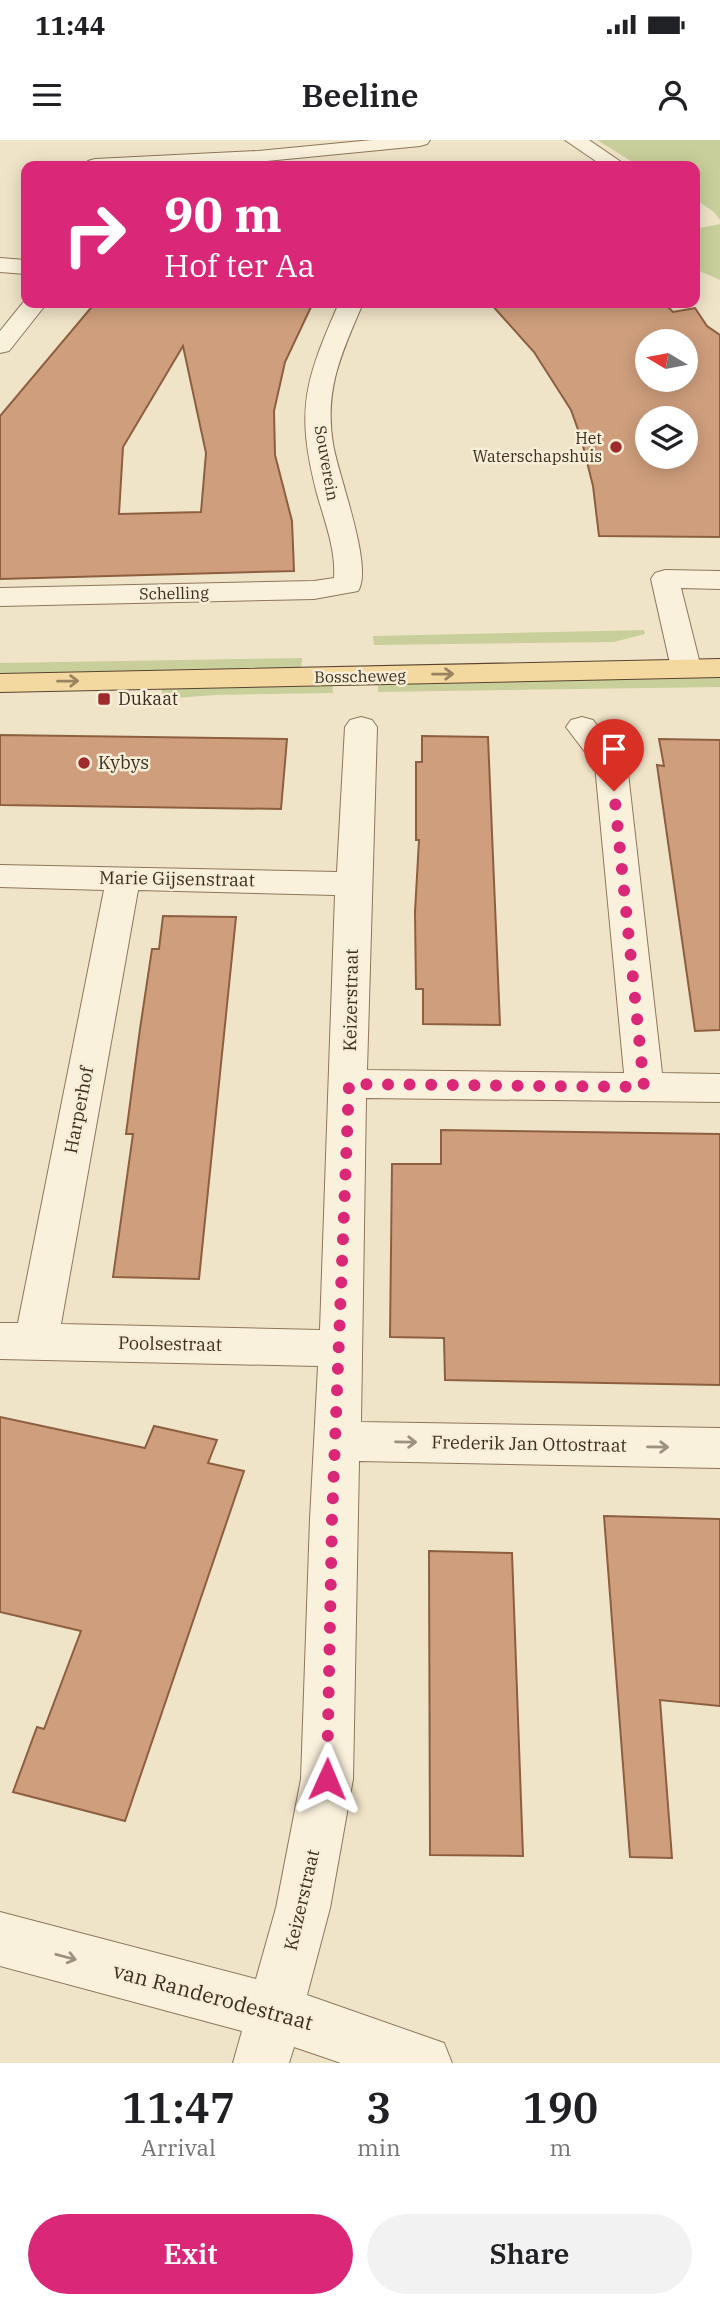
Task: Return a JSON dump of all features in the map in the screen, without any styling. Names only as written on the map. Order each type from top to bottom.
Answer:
[{"type":"main road","name":"Bosscheweg","points":[[0,683],[683,657],[720,645]]},
{"type":"main road","name":"Bosscheweg","points":[[0,657],[683,657],[720,668]]},
{"type":"street","points":[[96,161],[98,140]]},
{"type":"street","points":[[213,161],[285,156],[419,140]]},
{"type":"street","points":[[575,140],[609,161]]},
{"type":"street","points":[[0,265],[21,267]]},
{"type":"street","points":[[0,346],[32,308]]},
{"type":"street","name":"Souverein","points":[[348,585],[350,565],[325,471],[318,401],[323,373],[349,308]]},
{"type":"street","points":[[683,657],[665,579],[720,580]]},
{"type":"street","name":"Schelling","points":[[0,597],[314,590],[348,585]]},
{"type":"street","name":"Keizerstraat","points":[[268,2037],[303,1908],[327,1779],[332,1519],[338,1441],[353,884],[361,727]]},
{"type":"street","points":[[583,727],[611,764],[644,1087]]},
{"type":"street","name":"Marie Gijsenstraat","points":[[0,876],[353,884]]},
{"type":"street","name":"Harperhof","points":[[18,1341],[123,878]]},
{"type":"street","points":[[349,1084],[720,1088]]},
{"type":"street","name":"Poolsestraat","points":[[18,1341],[341,1348]]},
{"type":"street","name":"Frederik Jan Ottostraat","points":[[338,1441],[720,1448]]},
{"type":"street","name":"van Randerodestraat","points":[[0,1939],[268,2037],[424,2063]]},
{"type":"green space","points":[[597,140],[720,140],[720,220],[700,202],[700,161],[631,161]]},
{"type":"green space","points":[[720,224],[720,280],[700,271],[700,228]]},
{"type":"green space","points":[[644,630],[645,634],[614,642],[374,645],[373,636]]},
{"type":"green space","points":[[302,658],[301,671],[0,676],[0,663]]},
{"type":"green space","points":[[720,676],[720,687],[378,692],[378,681]]},
{"type":"green space","points":[[332,682],[333,693],[215,695],[162,699],[162,685]]},
{"type":"building","points":[[91,308],[311,308],[285,362],[274,411],[275,455],[292,521],[294,571],[0,579],[0,416]],"holes":[[[183,346],[206,453],[201,512],[119,514],[123,447]]]},
{"type":"building","name":"Het Waterschapshuis","points":[[494,308],[669,308],[673,312],[695,308],[707,326],[720,335],[720,537],[599,536],[593,486],[571,410],[534,352]]},
{"type":"building","points":[[0,735],[287,739],[281,809],[0,805]]},
{"type":"building","points":[[422,736],[488,737],[500,1025],[423,1024],[423,989],[416,989],[415,912],[419,840],[416,840],[416,762],[422,762]]},
{"type":"building","points":[[659,739],[720,740],[720,1030],[695,1031],[657,765],[664,766]]},
{"type":"building","points":[[163,916],[236,917],[199,1279],[113,1277],[133,1134],[126,1134],[140,1029],[152,949],[159,949]]},
{"type":"building","points":[[441,1130],[720,1134],[720,1385],[445,1380],[444,1338],[390,1337],[392,1164],[441,1164]]},
{"type":"building","points":[[0,1417],[145,1448],[154,1426],[217,1440],[208,1463],[244,1471],[125,1821],[13,1792],[37,1727],[44,1729],[81,1631],[0,1612]]},
{"type":"building","points":[[604,1516],[720,1519],[720,1706],[660,1700],[672,1858],[630,1857]]},
{"type":"building","points":[[429,1551],[512,1553],[523,1856],[430,1855]]},
{"type":"place","name":"Het Waterschapshuis","points":[[616,447]]},
{"type":"place","name":"Dukaat","points":[[104,699]]},
{"type":"place","name":"Kybys","points":[[84,763]]},
{"type":"route","points":[[327,1779],[332,1519],[338,1441],[349,1084],[644,1087],[614,791]]}]
